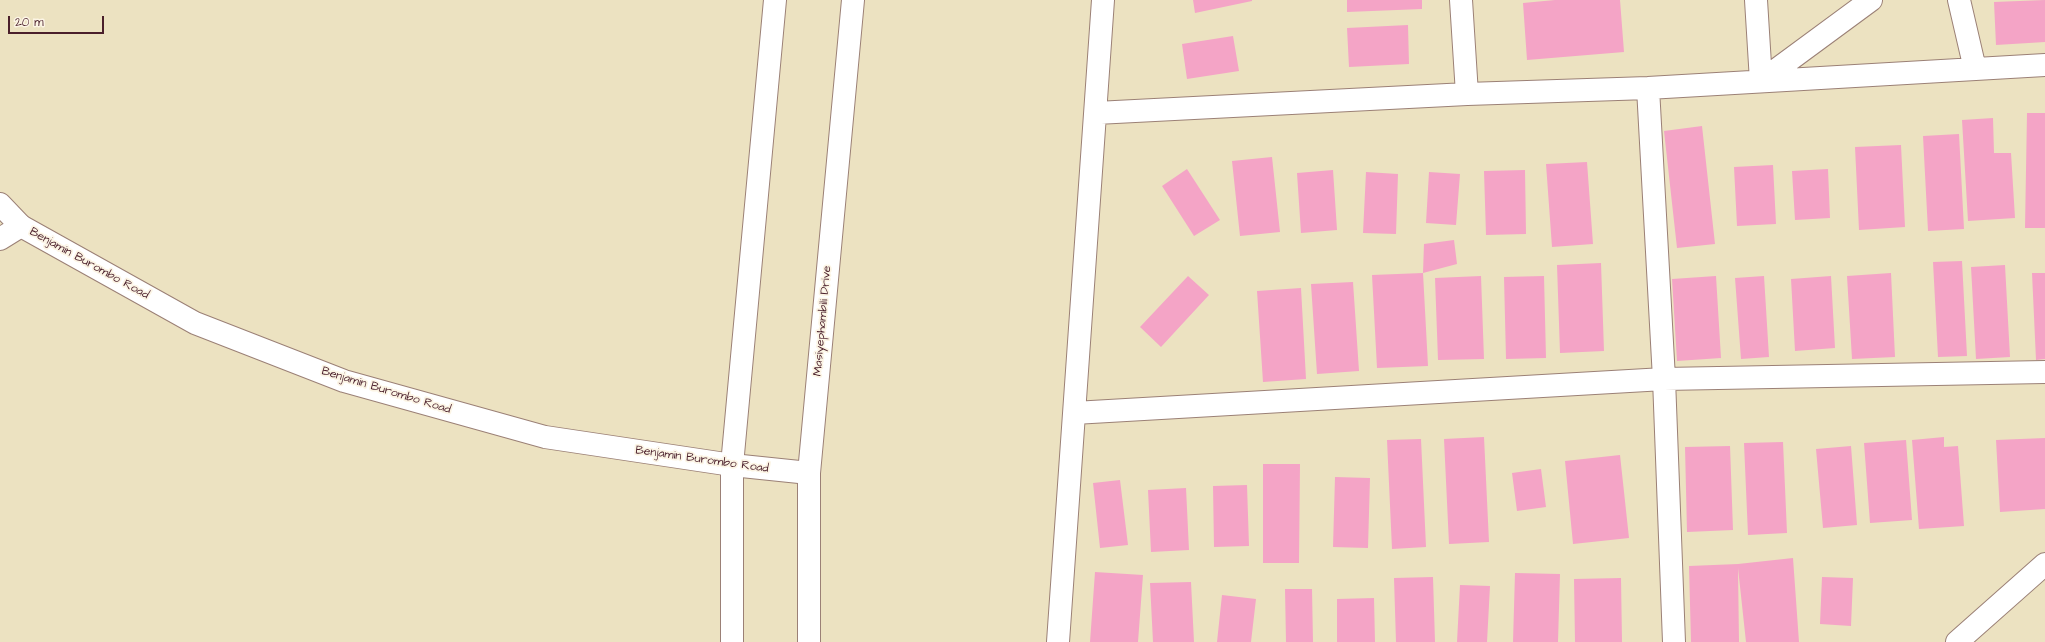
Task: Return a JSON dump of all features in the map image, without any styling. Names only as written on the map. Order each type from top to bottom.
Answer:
[{"type":"street","points":[[732,642],[732,465],[774,0]]},
{"type":"street","name":"Masiyephambili Drive","points":[[809,642],[809,473],[853,0]]},
{"type":"street","points":[[1058,642],[1104,0]]},
{"type":"street","points":[[1461,0],[1467,94]]},
{"type":"street","points":[[1756,0],[1761,81]]},
{"type":"street","points":[[1761,81],[1872,0]]},
{"type":"street","points":[[1959,0],[1975,69]]},
{"type":"street","points":[[1096,112],[1467,94],[1648,88],[2045,65]]},
{"type":"street","points":[[1648,88],[1664,379],[1674,642]]},
{"type":"street","name":"Benjamin Burombo Road","points":[[0,204],[21,226],[195,323],[344,381],[546,437],[732,465],[809,473]]},
{"type":"street","points":[[0,239],[21,226]]},
{"type":"street","points":[[1074,413],[1664,379],[2045,372]]},
{"type":"street","points":[[1957,642],[2045,564]]},
{"type":"building","points":[[1193,0],[1252,0],[1252,1],[1195,13]]},
{"type":"building","points":[[1347,0],[1422,0],[1422,9],[1347,12]]},
{"type":"building","points":[[1555,0],[1620,0],[1624,52],[1527,60],[1523,3]]},
{"type":"building","points":[[2045,0],[2045,42],[1996,45],[1994,2]]},
{"type":"building","points":[[1408,25],[1409,64],[1349,67],[1347,28]]},
{"type":"building","points":[[1233,36],[1239,71],[1187,79],[1182,44]]},
{"type":"building","points":[[2027,113],[2045,113],[2045,228],[2025,228]]},
{"type":"building","points":[[1993,118],[1994,153],[2011,153],[2015,218],[1968,221],[1962,120]]},
{"type":"building","points":[[1702,126],[1715,244],[1677,248],[1664,131]]},
{"type":"building","points":[[1959,134],[1964,229],[1928,231],[1923,136]]},
{"type":"building","points":[[1901,145],[1905,227],[1859,230],[1855,147]]},
{"type":"building","points":[[1272,157],[1280,232],[1240,236],[1232,161]]},
{"type":"building","points":[[1587,162],[1593,244],[1552,247],[1546,164]]},
{"type":"building","points":[[1773,165],[1776,224],[1737,226],[1734,167]]},
{"type":"building","points":[[1187,169],[1220,220],[1194,236],[1162,186]]},
{"type":"building","points":[[1828,169],[1830,218],[1795,220],[1792,171]]},
{"type":"building","points":[[1333,170],[1337,230],[1301,233],[1297,173]]},
{"type":"building","points":[[1525,170],[1526,234],[1486,235],[1484,171]]},
{"type":"building","points":[[1366,172],[1398,174],[1396,234],[1363,233]]},
{"type":"building","points":[[1429,172],[1460,174],[1456,225],[1426,223]]},
{"type":"building","points":[[1454,240],[1457,264],[1423,273],[1424,244]]},
{"type":"building","points":[[1962,261],[1967,356],[1938,357],[1933,262]]},
{"type":"building","points":[[1601,263],[1604,351],[1560,353],[1557,265]]},
{"type":"building","points":[[2005,265],[2010,357],[1976,359],[1971,267]]},
{"type":"building","points":[[1423,273],[1428,366],[1377,368],[1372,275]]},
{"type":"building","points":[[1891,273],[1895,357],[1852,359],[1847,276]]},
{"type":"building","points":[[2032,273],[2045,273],[2045,359],[2036,360]]},
{"type":"building","points":[[1188,276],[1209,295],[1161,347],[1140,327]]},
{"type":"building","points":[[1481,276],[1484,359],[1438,360],[1435,278]]},
{"type":"building","points":[[1544,276],[1546,358],[1506,359],[1504,277]]},
{"type":"building","points":[[1716,276],[1721,358],[1677,361],[1672,279]]},
{"type":"building","points":[[1764,276],[1769,357],[1741,359],[1735,278]]},
{"type":"building","points":[[1831,276],[1835,348],[1795,351],[1791,279]]},
{"type":"building","points":[[1353,282],[1359,371],[1317,374],[1311,284]]},
{"type":"building","points":[[1301,288],[1306,379],[1263,382],[1257,291]]},
{"type":"building","points":[[1484,437],[1489,542],[1449,544],[1444,439]]},
{"type":"building","points":[[1944,437],[1944,447],[1958,446],[1964,526],[1919,529],[1912,440]]},
{"type":"building","points":[[2045,438],[2045,509],[2000,512],[1996,440]]},
{"type":"building","points":[[1421,439],[1426,547],[1392,549],[1387,440]]},
{"type":"building","points":[[1906,440],[1912,520],[1870,523],[1864,443]]},
{"type":"building","points":[[1783,442],[1787,533],[1748,535],[1744,443]]},
{"type":"building","points":[[1730,446],[1733,530],[1687,532],[1685,447]]},
{"type":"building","points":[[1851,446],[1857,525],[1823,528],[1816,449]]},
{"type":"building","points":[[1620,455],[1629,538],[1573,544],[1565,461]]},
{"type":"building","points":[[1263,464],[1300,464],[1299,563],[1263,563]]},
{"type":"building","points":[[1541,469],[1546,507],[1517,511],[1512,473]]},
{"type":"building","points":[[1335,477],[1370,478],[1368,548],[1333,547]]},
{"type":"building","points":[[1120,480],[1128,545],[1100,548],[1093,483]]},
{"type":"building","points":[[1247,485],[1249,546],[1214,547],[1213,486]]},
{"type":"building","points":[[1186,488],[1189,550],[1151,552],[1148,490]]},
{"type":"building","points":[[1793,558],[1799,642],[1746,642],[1738,568],[1739,642],[1691,642],[1689,566],[1738,564]]},
{"type":"building","points":[[1095,572],[1143,575],[1138,642],[1090,642]]},
{"type":"building","points":[[1515,573],[1560,574],[1558,642],[1513,642]]},
{"type":"building","points":[[1433,577],[1435,642],[1396,642],[1394,578]]},
{"type":"building","points":[[1822,577],[1853,578],[1851,626],[1820,624]]},
{"type":"building","points":[[1621,578],[1622,642],[1575,642],[1574,579]]},
{"type":"building","points":[[1191,582],[1194,642],[1153,642],[1150,583]]},
{"type":"building","points":[[1460,585],[1490,586],[1487,642],[1457,642]]},
{"type":"building","points":[[1285,589],[1312,589],[1313,642],[1286,642]]},
{"type":"building","points":[[1222,595],[1256,599],[1251,642],[1217,642]]},
{"type":"building","points":[[1374,598],[1375,642],[1337,642],[1337,599]]}]
